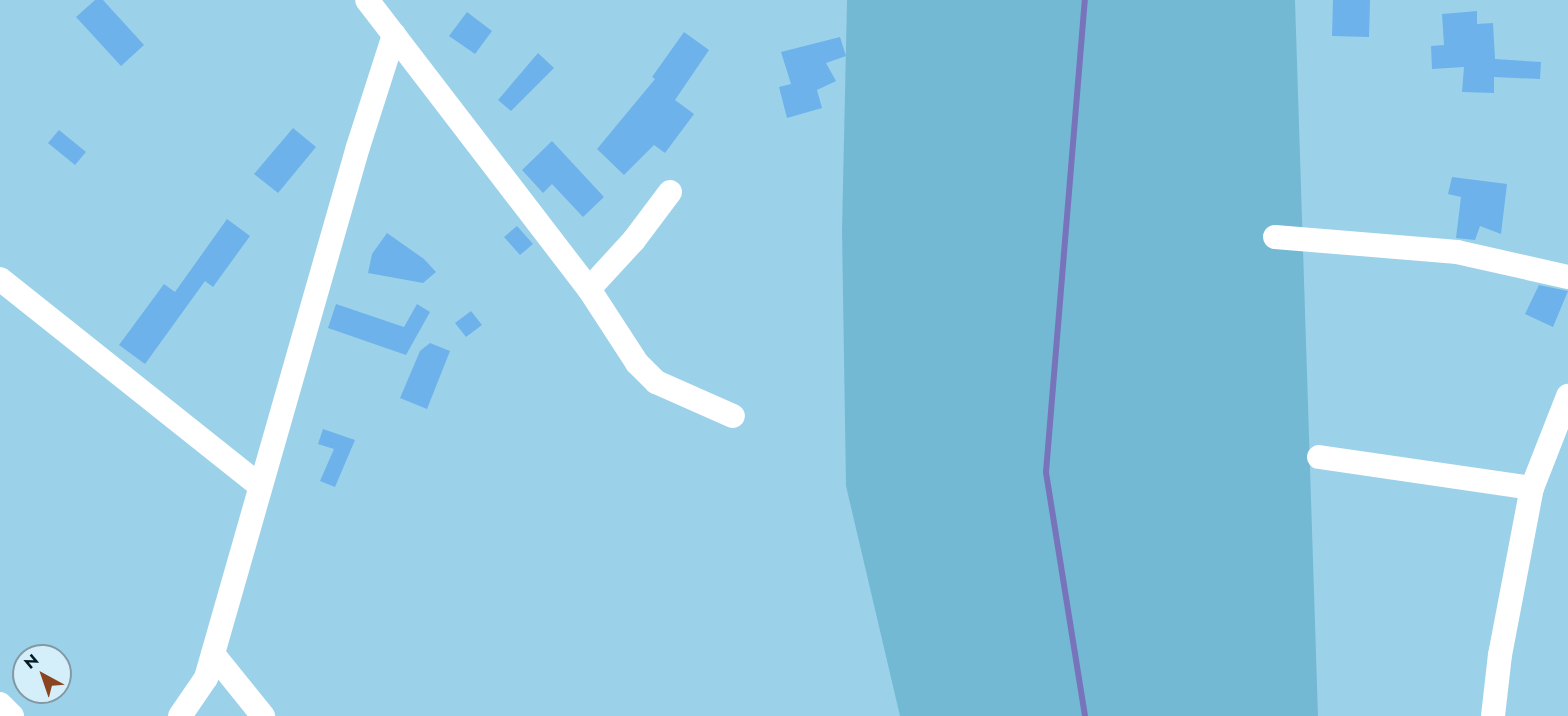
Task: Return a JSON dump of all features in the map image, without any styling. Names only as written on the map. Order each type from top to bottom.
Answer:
[{"type":"street","points":[[368,0],[589,289],[637,363],[656,382],[733,416]]},
{"type":"street","points":[[180,716],[206,678],[260,485],[394,35]]},
{"type":"street","points":[[589,289],[634,240],[670,192]]},
{"type":"street","points":[[1275,237],[1457,252],[1568,277]]},
{"type":"street","points":[[0,279],[260,485]]},
{"type":"street","points":[[1493,716],[1500,655],[1532,488],[1568,396]]},
{"type":"street","points":[[1319,456],[1532,488]]},
{"type":"street","points":[[213,654],[263,716]]},
{"type":"street","points":[[0,704],[12,716]]},
{"type":"shaded area","points":[[847,0],[1295,0],[1318,716],[900,716],[846,486],[842,231]]},
{"type":"building","points":[[95,0],[103,0],[144,45],[121,66],[76,17]]},
{"type":"building","points":[[1333,0],[1370,0],[1369,37],[1332,36]]},
{"type":"building","points":[[1477,11],[1477,24],[1493,23],[1495,59],[1541,62],[1540,79],[1494,77],[1494,93],[1462,92],[1464,67],[1432,69],[1431,46],[1444,45],[1442,14]]},
{"type":"building","points":[[467,12],[492,31],[475,54],[449,36]]},
{"type":"building","points":[[684,32],[709,50],[675,100],[694,114],[665,153],[654,145],[624,175],[597,149],[655,79],[652,77]]},
{"type":"building","points":[[840,37],[846,56],[826,63],[836,81],[817,90],[822,108],[787,118],[779,87],[791,84],[781,52]]},
{"type":"building","points":[[538,53],[554,68],[511,111],[498,100]]},
{"type":"building","points":[[293,128],[316,147],[278,193],[254,174]]},
{"type":"building","points":[[59,130],[86,152],[75,165],[48,143]]},
{"type":"building","points":[[552,141],[604,197],[583,217],[552,184],[543,193],[522,170]]},
{"type":"building","points":[[1452,177],[1507,184],[1501,234],[1480,226],[1475,240],[1456,238],[1461,197],[1448,194]]},
{"type":"building","points":[[227,219],[250,236],[213,287],[205,281],[145,364],[119,345],[164,284],[175,292]]},
{"type":"building","points":[[517,226],[533,244],[520,255],[504,237]]},
{"type":"building","points":[[387,233],[424,259],[436,272],[423,283],[368,273],[372,254]]},
{"type":"building","points":[[1539,285],[1568,291],[1553,327],[1525,314]]},
{"type":"building","points":[[336,304],[404,327],[417,304],[430,312],[406,355],[328,328]]},
{"type":"building","points":[[471,311],[482,325],[466,337],[455,323]]},
{"type":"building","points":[[430,343],[450,351],[427,409],[400,398],[420,351]]},
{"type":"building","points":[[323,429],[355,440],[335,487],[320,481],[334,449],[318,444]]},
{"type":"waterway","points":[[1085,0],[1046,472],[1085,716]]}]
